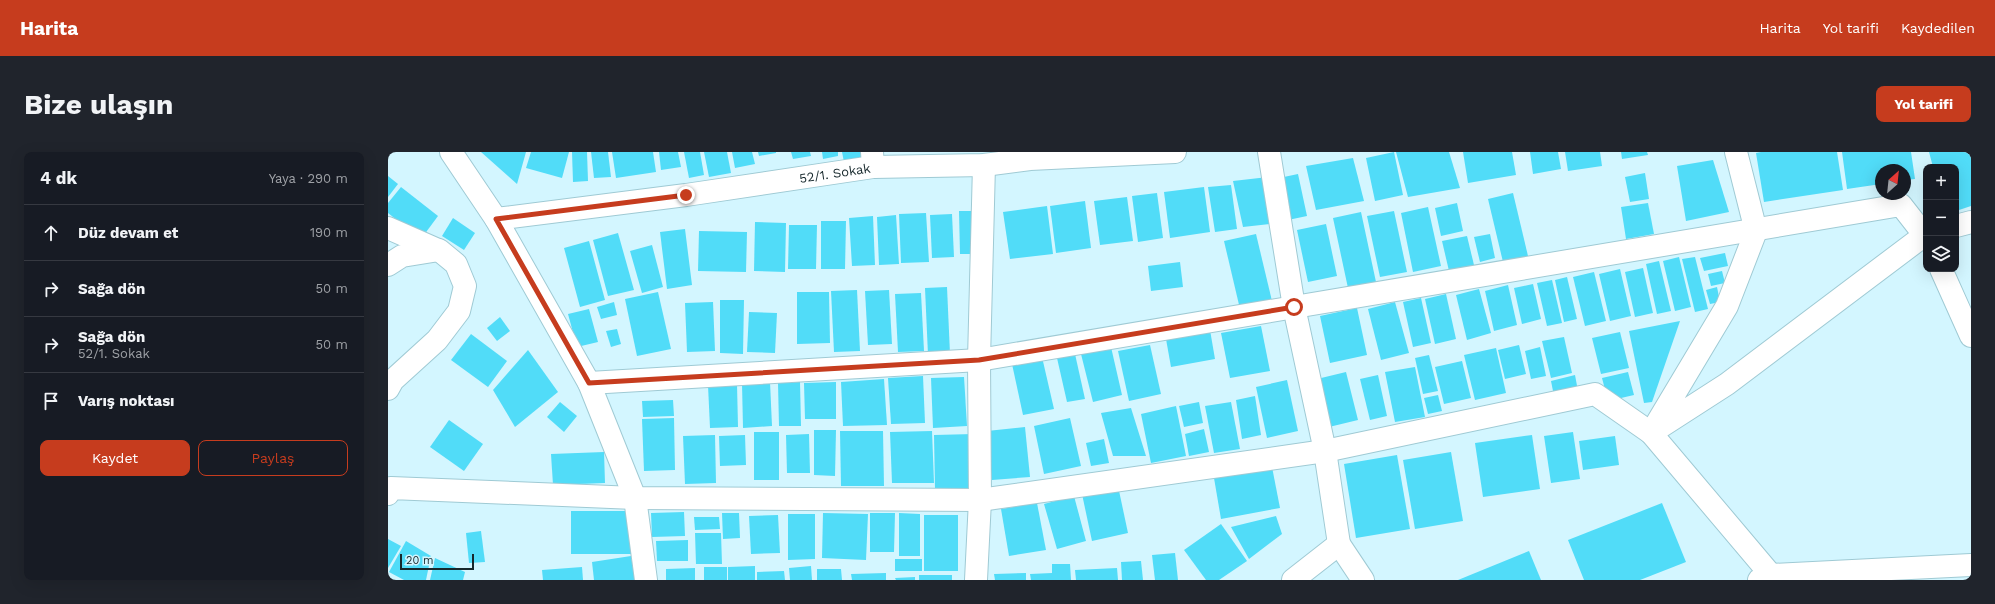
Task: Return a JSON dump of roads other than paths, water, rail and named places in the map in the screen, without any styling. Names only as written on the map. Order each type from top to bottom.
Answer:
[{"type":"street","points":[[452,152],[496,219],[589,383],[635,498],[646,580]]},
{"type":"street","name":"52/1. Sokak","points":[[496,219],[686,195],[872,160],[984,165],[1030,155],[1176,152]]},
{"type":"street","points":[[1269,152],[1294,307],[1325,451],[1339,544],[1364,580]]},
{"type":"street","points":[[1651,433],[1727,306],[1756,230],[1736,152]]},
{"type":"street","points":[[976,580],[980,500],[979,360],[984,165]]},
{"type":"street","points":[[589,383],[979,360],[1901,205],[1923,231]]},
{"type":"street","points":[[1959,225],[1971,222]]},
{"type":"street","points":[[388,228],[439,250],[456,264],[465,286],[459,311],[437,340],[393,380],[388,388]]},
{"type":"street","points":[[1651,433],[1727,384],[1925,236]]},
{"type":"street","points":[[388,265],[402,256],[439,250]]},
{"type":"street","points":[[1942,272],[1971,336]]},
{"type":"street","points":[[388,494],[391,488],[635,498],[980,500],[1325,451],[1596,394],[1651,433],[1767,578],[1971,565]]},
{"type":"street","points":[[1293,580],[1339,544]]}]
